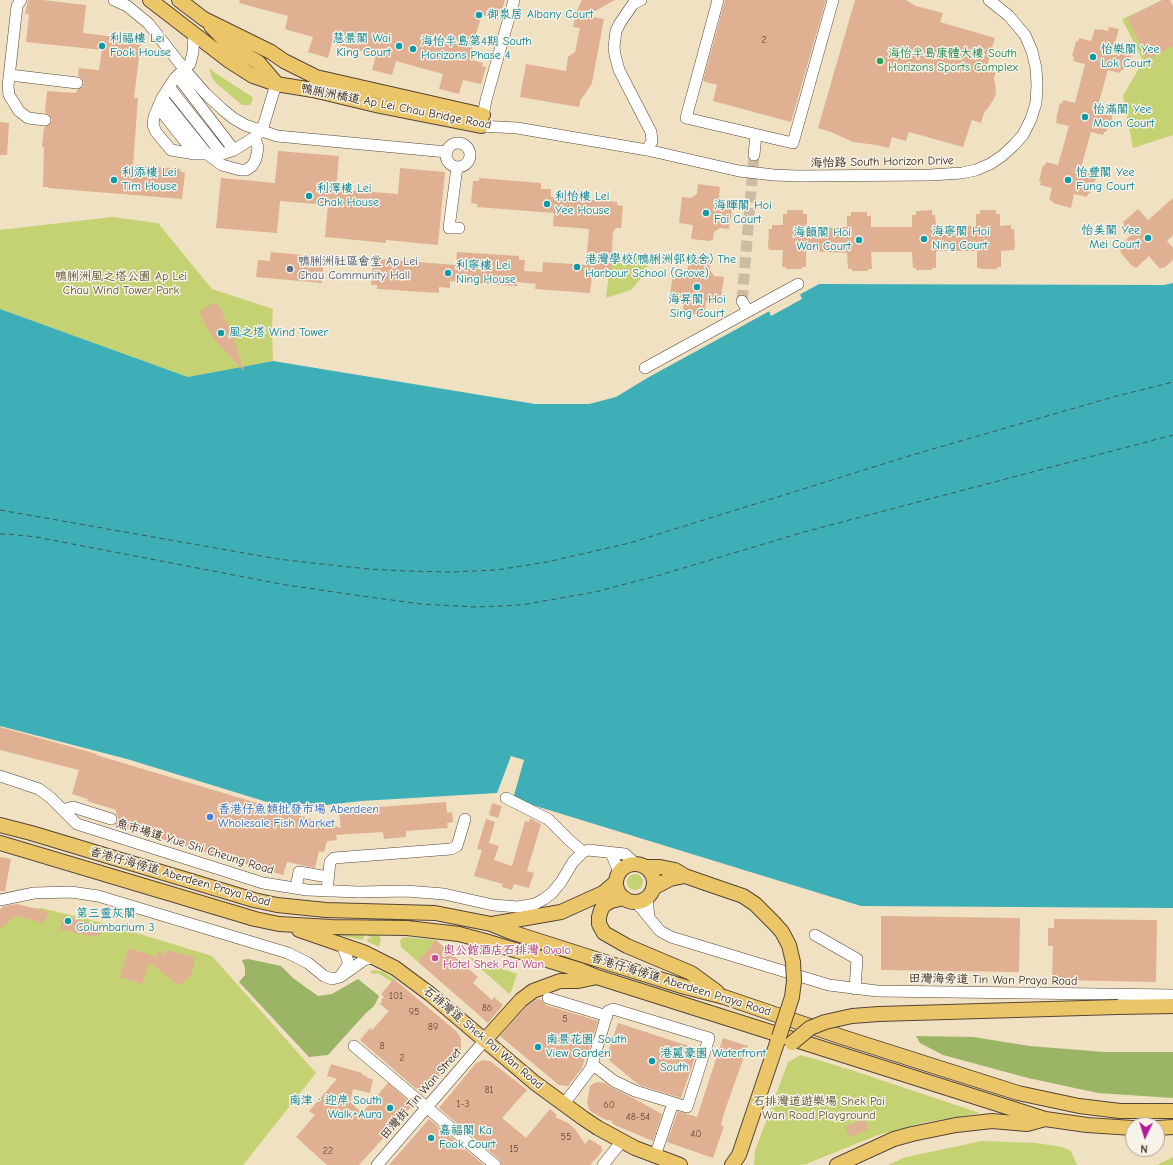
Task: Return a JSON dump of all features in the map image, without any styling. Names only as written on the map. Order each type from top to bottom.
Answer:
[{"type":"main road","name":"鴨脷洲橋道 Ap Lei Chau Bridge Road","points":[[150,0],[228,60],[253,76],[276,84],[313,90],[380,106],[482,120]]},
{"type":"main road","name":"鴨脷洲橋道 Ap Lei Chau Bridge Road","points":[[179,0],[204,19],[271,52],[284,61],[316,77],[482,120]]},
{"type":"main road","points":[[204,19],[230,46],[258,62],[276,84]]},
{"type":"main road","name":"香港仔海傍道 Aberdeen Praya Road","points":[[0,825],[31,832],[254,900],[277,905],[326,910],[435,913],[492,924],[511,932],[605,962],[685,987],[724,997],[1018,1094],[1079,1106],[1120,1111],[1173,1111]]},
{"type":"main road","name":"香港仔海傍道 Aberdeen Praya Road","points":[[0,843],[232,913],[279,924],[332,927],[407,928],[459,934],[565,965],[597,977],[1045,1119]]},
{"type":"main road","points":[[492,924],[561,912],[603,894],[629,865],[660,867],[675,870],[684,876],[743,896],[755,904],[782,932],[789,945],[793,962],[794,980],[790,1004],[770,1065],[740,1154],[732,1165]]},
{"type":"main road","points":[[640,896],[654,883],[653,876],[641,865]]},
{"type":"main road","points":[[684,876],[670,879],[640,896],[610,901],[604,905],[601,910],[599,924],[604,933],[627,946],[691,973],[724,997]]},
{"type":"main road","points":[[618,877],[619,893],[640,896]]},
{"type":"main road","name":"石排灣道 Shek Pai Wan Road","points":[[279,924],[363,952],[395,968],[486,1040],[535,1082],[598,1128],[655,1156],[680,1165]]},
{"type":"main road","points":[[486,1040],[521,1000],[534,991],[560,981],[578,981],[597,977]]},
{"type":"main road","points":[[770,1065],[792,1043],[810,1028],[825,1022],[852,1016],[1173,1006]]},
{"type":"main road","points":[[837,1165],[894,1139],[956,1125],[992,1121],[1027,1124],[1045,1119],[1087,1125],[1125,1127]]},
{"type":"street","points":[[21,0],[17,6],[8,86],[9,95],[19,111],[28,118],[44,120]]},
{"type":"street","points":[[114,0],[127,6],[148,23],[234,150]]},
{"type":"street","points":[[482,120],[514,0]]},
{"type":"street","points":[[641,0],[633,4],[620,23],[616,31],[614,47],[619,70],[651,132],[652,141],[647,150]]},
{"type":"street","points":[[718,0],[686,118],[793,143],[833,0]]},
{"type":"street","name":"海怡路 South Horizon Drive","points":[[647,150],[739,171],[774,175],[930,175],[962,173],[976,170],[990,164],[1002,156],[1023,135],[1031,119],[1038,85],[1035,62],[1025,35],[1009,16],[989,0]]},
{"type":"street","points":[[194,34],[193,52],[190,64],[169,87],[158,107],[153,125],[156,132],[171,150],[195,154],[222,154],[234,150],[258,134]]},
{"type":"street","points":[[181,73],[233,118],[245,124],[258,134],[447,152]]},
{"type":"street","points":[[10,75],[78,83]]},
{"type":"street","points":[[158,107],[207,154],[222,165],[246,170],[252,166],[256,159],[258,134],[276,84]]},
{"type":"street","points":[[169,87],[222,154]]},
{"type":"street","points":[[158,107],[195,154]]},
{"type":"street","name":"鴨脷洲橋道 Ap Lei Chau Bridge Road","points":[[482,120],[517,128],[647,150]]},
{"type":"street","points":[[754,155],[756,135]]},
{"type":"street","points":[[458,143],[462,144],[468,149],[470,156],[467,163],[461,167],[457,167],[453,166],[446,159],[447,152],[451,146],[458,143]]},
{"type":"street","points":[[457,167],[449,228],[459,228]]},
{"type":"street","points":[[645,368],[798,284]]},
{"type":"street","points":[[742,301],[748,311]]},
{"type":"street","name":"魚市場道 Yue Shi Cheung Road","points":[[0,776],[39,789],[51,798],[77,824],[263,883],[296,888],[327,892],[406,891],[444,894],[493,905],[518,906],[535,904],[552,893],[573,862],[583,852]]},
{"type":"street","points":[[506,798],[548,819],[583,852],[588,850],[625,854],[641,865]]},
{"type":"street","points":[[63,810],[73,807],[111,819]]},
{"type":"street","points":[[88,828],[93,813]]},
{"type":"street","points":[[327,892],[330,862],[334,858],[451,850],[457,846],[465,819]]},
{"type":"street","points":[[611,853],[618,877]]},
{"type":"street","points":[[296,888],[299,872],[328,876]]},
{"type":"street","points":[[0,900],[34,893],[56,892],[71,892],[98,896],[288,953],[308,963],[324,976],[338,978],[358,963],[368,958],[375,958]]},
{"type":"street","name":"田灣海旁道 Tin Wan Praya Road","points":[[640,896],[648,908],[649,917],[660,931],[671,937],[829,985],[855,989],[918,992],[1173,995]]},
{"type":"street","points":[[814,935],[856,958],[855,989]]},
{"type":"street","points":[[338,978],[348,965],[347,956],[341,944]]},
{"type":"street","points":[[548,998],[607,1016]]},
{"type":"street","points":[[564,1104],[584,1078],[592,1064],[608,1011],[613,1009],[709,1038],[687,1108],[635,1091],[614,1081],[592,1064]]},
{"type":"street","name":"田灣街 Tin Wan Street","points":[[377,1165],[486,1040]]},
{"type":"street","points":[[354,1046],[495,1165]]},
{"type":"street","points":[[655,1156],[673,1103]]},
{"type":"street","points":[[603,1165],[622,1141]]},
{"type":"green space","points":[[1164,0],[1168,0],[1173,6],[1173,135],[1133,148],[1123,96],[1143,61],[1122,19]]},
{"type":"green space","points":[[209,67],[215,73],[251,96],[253,98],[251,104],[242,105],[216,83],[212,78]]},
{"type":"green space","name":"鴨脷洲風之塔公園 Ap Lei Chau Wind Tower Park","points":[[112,217],[158,223],[212,289],[273,309],[273,361],[188,377],[0,309],[0,230]]},
{"type":"green space","points":[[611,255],[651,258],[644,275],[631,290],[606,298]]},
{"type":"green space","points":[[635,874],[642,879],[643,882],[638,889],[635,890],[628,885],[627,882],[632,875]]},
{"type":"green space","points":[[41,908],[107,924],[212,956],[316,1073],[243,1165],[0,1165],[0,912]]},
{"type":"green space","points":[[338,931],[347,935],[364,933],[363,940],[337,935]]},
{"type":"green space","points":[[368,933],[377,934],[381,938],[379,947],[367,941],[368,938],[371,939],[371,937],[368,936]]},
{"type":"green space","points":[[404,937],[436,940],[418,962],[401,947],[400,940]]},
{"type":"green space","points":[[468,957],[517,974],[511,992],[509,994]]},
{"type":"green space","points":[[248,959],[281,966],[293,978],[318,996],[332,994],[358,979],[379,996],[374,1006],[328,1055],[309,1057],[239,982],[245,975],[245,968],[242,960]]},
{"type":"green space","points":[[375,970],[383,972],[394,979],[392,982],[378,973],[373,974],[370,971]]},
{"type":"green space","points":[[916,1036],[973,1037],[1030,1046],[1104,1052],[1173,1052],[1173,1098],[1098,1093],[1028,1078],[943,1055],[920,1043]]},
{"type":"green space","name":"石排灣道遊樂場 Shek Pai Wan Road Playground","points":[[801,1055],[980,1113],[922,1123],[878,1135],[806,1164],[754,1165],[755,1151],[788,1062]]},
{"type":"green space","points":[[982,1141],[1036,1143],[1062,1147],[1071,1151],[1077,1165],[888,1165],[906,1157]]},
{"type":"green space","points":[[1173,1157],[1173,1165],[1157,1165]]},
{"type":"water","points":[[1173,283],[1173,908],[861,906],[513,799],[524,760],[511,756],[497,793],[361,801],[291,809],[127,759],[0,726],[0,309],[188,377],[273,361],[535,404],[589,404],[616,397],[649,377],[819,284],[1164,285]]},
{"type":"pier","points":[[800,294],[802,299],[771,316],[769,311]]},
{"type":"building","points":[[28,0],[42,0],[86,5],[83,33],[141,40],[134,98],[138,98],[133,165],[180,169],[180,171],[185,173],[182,199],[43,187],[44,147],[42,147],[44,127],[50,124],[52,120],[49,115],[45,113],[47,91],[76,93],[84,83],[78,76],[79,68],[99,70],[102,50],[26,42],[29,14],[25,14]]},
{"type":"building","name":"海怡半島第4期 South Horizons Phase 4","points":[[240,0],[505,0],[499,20],[482,15],[477,30],[469,59],[483,63],[482,66],[486,67],[481,84],[463,80],[459,94],[439,89],[443,74],[396,61],[392,75],[372,70],[376,55],[332,43],[328,58],[308,52],[313,37],[285,29],[288,16],[239,3]]},
{"type":"building","points":[[582,0],[615,0],[586,16],[604,19],[592,83],[581,99],[579,107],[520,97],[526,64],[566,71],[568,57],[575,52],[580,28],[573,27],[576,13]]},
{"type":"building","points":[[725,0],[826,0],[791,122],[713,101],[717,85],[703,81]]},
{"type":"building","points":[[855,0],[906,0],[916,6],[943,13],[940,22],[995,38],[987,66],[997,68],[994,78],[996,91],[995,97],[984,113],[981,123],[972,120],[963,147],[909,132],[906,141],[892,137],[889,148],[853,142],[818,128]]},
{"type":"building","points":[[1162,0],[1170,0],[1173,7],[1173,46],[1148,59],[1127,18]]},
{"type":"building","points":[[1109,27],[1119,29],[1114,47],[1132,52],[1130,61],[1126,60],[1123,70],[1121,70],[1120,73],[1108,70],[1097,109],[1113,113],[1111,123],[1109,122],[1106,132],[1104,132],[1103,135],[1091,132],[1080,171],[1097,175],[1094,184],[1092,184],[1090,194],[1088,193],[1087,197],[1074,194],[1071,208],[1053,203],[1053,201],[1049,200],[1052,188],[1040,185],[1041,181],[1039,181],[1043,165],[1045,166],[1046,162],[1058,165],[1069,126],[1056,123],[1056,119],[1060,103],[1062,104],[1063,100],[1075,103],[1085,64],[1073,61],[1074,57],[1072,56],[1076,41],[1078,41],[1079,38],[1091,41],[1095,29],[1108,31]]},
{"type":"building","points":[[0,122],[9,123],[7,155],[0,155]]},
{"type":"building","points":[[278,151],[339,156],[336,189],[398,194],[400,168],[445,172],[438,245],[386,240],[386,243],[325,237],[328,205],[280,201],[277,233],[216,228],[221,178],[275,183]]},
{"type":"building","points":[[479,178],[541,183],[541,189],[551,189],[551,197],[617,202],[617,205],[623,206],[621,228],[615,228],[615,231],[613,231],[611,270],[605,269],[605,277],[592,276],[590,293],[535,289],[536,284],[517,282],[517,286],[450,281],[450,288],[439,287],[439,293],[377,289],[377,285],[371,285],[373,262],[379,263],[379,259],[456,265],[457,252],[519,256],[519,260],[525,260],[524,271],[542,272],[543,262],[586,265],[589,229],[553,226],[554,213],[477,207],[478,204],[471,203],[473,181],[479,181]]},
{"type":"building","name":"海暉閣 Hoi Fai Court","points":[[698,184],[720,187],[719,196],[723,202],[733,203],[729,229],[720,228],[714,232],[713,240],[710,241],[691,239],[693,225],[679,223],[682,197],[691,198],[697,194]]},
{"type":"building","name":"怡美閣 Yee Mei Court","points":[[1173,198],[1173,235],[1167,241],[1173,248],[1173,260],[1164,268],[1163,267],[1160,269],[1149,256],[1136,268],[1134,266],[1133,267],[1120,252],[1121,251],[1118,247],[1130,236],[1121,227],[1124,224],[1123,222],[1138,209],[1148,220]]},
{"type":"building","points":[[787,210],[803,210],[803,214],[807,214],[807,226],[821,226],[821,228],[847,227],[847,216],[851,216],[851,212],[867,212],[867,216],[871,216],[871,227],[912,227],[912,215],[916,215],[916,211],[932,210],[932,215],[935,215],[936,226],[976,226],[976,214],[980,214],[980,210],[996,210],[996,214],[1000,214],[1000,226],[1011,225],[1011,229],[1014,229],[1015,246],[1014,250],[1001,251],[1001,267],[997,267],[997,269],[977,268],[977,251],[936,251],[936,268],[932,268],[932,270],[916,270],[916,268],[913,268],[912,252],[871,252],[872,269],[868,269],[868,271],[852,271],[852,269],[848,269],[847,253],[806,251],[806,267],[802,267],[802,269],[786,269],[786,267],[782,267],[783,250],[769,250],[768,246],[769,229],[772,229],[772,225],[783,225],[783,214],[787,214]]},
{"type":"building","name":"鴨脷洲社區會堂 Ap Lei Chau Community Hall","points":[[271,252],[324,257],[322,283],[256,277],[258,260],[270,261]]},
{"type":"building","name":"海昇閣 Hoi Sing Court","points":[[689,258],[711,260],[710,270],[714,276],[724,277],[720,303],[706,301],[705,314],[701,313],[701,315],[682,313],[684,304],[679,298],[670,297],[673,271],[687,272]]},
{"type":"building","name":"風之塔 Wind Tower","points":[[215,302],[220,308],[233,336],[244,371],[218,344],[208,330],[199,312]]},
{"type":"building","name":"香港仔魚類批發市場 Aberdeen Wholesale Fish Market","points":[[0,727],[97,754],[96,755],[341,828],[339,810],[446,802],[447,813],[452,812],[453,822],[447,823],[448,828],[406,831],[406,837],[384,839],[383,832],[336,835],[337,840],[327,841],[324,852],[319,851],[315,868],[287,862],[283,875],[114,825],[118,821],[116,810],[87,801],[88,799],[72,794],[79,770],[0,750]]},
{"type":"building","points":[[492,803],[502,806],[498,818],[489,815]]},
{"type":"building","points":[[530,818],[541,824],[527,871],[534,873],[529,888],[514,884],[512,890],[502,887],[503,884],[474,876],[482,850],[477,849],[486,819],[495,822],[489,843],[499,846],[494,860],[512,866],[525,821],[529,822]]},
{"type":"building","points":[[0,857],[11,859],[5,891],[0,891]]},
{"type":"building","points":[[17,904],[49,912],[44,923],[17,916],[0,928],[0,909],[4,906]]},
{"type":"building","points":[[63,916],[103,927],[100,936],[95,935],[94,937],[60,929]]},
{"type":"building","points":[[881,916],[1020,918],[1019,972],[881,970]]},
{"type":"building","points":[[1054,919],[1157,920],[1156,982],[1052,980],[1053,946],[1048,946],[1048,928],[1054,928]]},
{"type":"building","points":[[436,940],[478,977],[473,983],[492,1000],[494,997],[503,1005],[488,1023],[418,962]]},
{"type":"building","points":[[129,948],[156,957],[159,952],[165,955],[167,950],[194,957],[194,965],[191,975],[178,985],[149,962],[142,984],[119,977]]},
{"type":"building","points":[[394,979],[456,1031],[461,1038],[460,1052],[425,1094],[422,1094],[360,1040],[370,1028],[372,1030],[389,1011],[380,1004],[384,997],[381,994]]},
{"type":"building","points":[[537,999],[542,1000],[546,1005],[598,1021],[582,1068],[568,1086],[559,1085],[500,1036],[527,1006]]},
{"type":"building","name":"港麗豪園 Waterfront South","points":[[618,1023],[698,1049],[681,1098],[639,1085],[611,1062],[608,1058],[608,1052]]},
{"type":"building","points":[[723,1038],[748,1046],[725,1110],[721,1125],[724,1126],[713,1158],[667,1142],[678,1111],[697,1117]]},
{"type":"building","points":[[483,1060],[490,1061],[527,1090],[502,1118],[526,1138],[550,1109],[557,1115],[555,1117],[568,1123],[575,1129],[585,1144],[589,1139],[601,1146],[602,1151],[599,1155],[590,1165],[502,1165],[500,1160],[439,1108],[476,1063]]},
{"type":"building","points":[[331,1064],[362,1073],[362,1075],[367,1076],[367,1078],[373,1079],[370,1093],[353,1089],[350,1102],[362,1113],[388,1083],[413,1105],[359,1165],[327,1165],[296,1137],[315,1115],[309,1111],[337,1079],[327,1076]]},
{"type":"building","points":[[598,1082],[605,1083],[662,1114],[653,1141],[617,1126],[612,1123],[612,1121],[604,1119],[590,1111],[587,1103],[590,1086]]},
{"type":"building","name":"嘉福閣 Ka Fook Court","points":[[429,1119],[484,1165],[389,1165]]},
{"type":"building","points":[[864,1119],[869,1129],[850,1137],[845,1127]]},
{"type":"ferry route","points":[[0,510],[278,559],[369,569],[406,571],[451,572],[497,570],[547,562],[630,543],[912,455],[1113,397],[1173,382]]},
{"type":"ferry route","points":[[0,534],[36,537],[286,585],[421,604],[476,607],[521,605],[595,592],[660,575],[804,532],[1173,435]]},
{"type":"tunnel","points":[[742,301],[754,155]]},
{"type":"place","name":"御泉居 Albany Court","points":[[479,15]]},
{"type":"place","name":"利福樓 Lei Fook House","points":[[102,46]]},
{"type":"place","name":"慧景閣 Wai King Court","points":[[399,46]]},
{"type":"place","name":"海怡半島第4期 South Horizons Phase 4","points":[[413,49]]},
{"type":"place","name":"怡樂閣 Yee Lok Court","points":[[1093,57]]},
{"type":"place","name":"海怡半島康體大樓 South Horizons Sports Complex","points":[[880,61]]},
{"type":"place","name":"怡滿閣 Yee Moon Court","points":[[1085,117]]},
{"type":"place","name":"利添樓 Lei Tim House","points":[[114,180]]},
{"type":"place","name":"怡豐閣 Yee Fung Court","points":[[1068,180]]},
{"type":"place","name":"利澤樓 Lei Chak House","points":[[309,196]]},
{"type":"place","name":"利怡樓 Lei Yee House","points":[[547,204]]},
{"type":"place","name":"海暉閣 Hoi Fai Court","points":[[706,213]]},
{"type":"place","name":"怡美閣 Yee Mei Court","points":[[1148,238]]},
{"type":"place","name":"海寧閣 Hoi Ning Court","points":[[924,239]]},
{"type":"place","name":"海韻閣 Hoi Wan Court","points":[[859,240]]},
{"type":"place","name":"港灣學校(鴨脷洲邨校舍) The Harbour School (Grove)","points":[[577,267]]},
{"type":"place","name":"鴨脷洲社區會堂 Ap Lei Chau Community Hall","points":[[290,269]]},
{"type":"place","name":"利寧樓 Lei Ning House","points":[[448,273]]},
{"type":"place","name":"海昇閣 Hoi Sing Court","points":[[697,287]]},
{"type":"place","name":"風之塔 Wind Tower","points":[[221,333]]},
{"type":"place","name":"香港仔魚類批發市場 Aberdeen Wholesale Fish Market","points":[[210,817]]},
{"type":"place","name":"第三靈灰閣 Columbarium 3","points":[[68,921]]},
{"type":"place","name":"奧公館酒店石排灣 Ovolo Hotel Shek Pai Wan","points":[[435,958]]},
{"type":"place","name":"南景花園 South View Garden","points":[[538,1047]]},
{"type":"place","name":"港麗豪園 Waterfront South","points":[[652,1061]]},
{"type":"place","name":"南津‧迎岸 South Walk･Aura","points":[[390,1108]]},
{"type":"place","name":"嘉福閣 Ka Fook Court","points":[[431,1138]]}]
